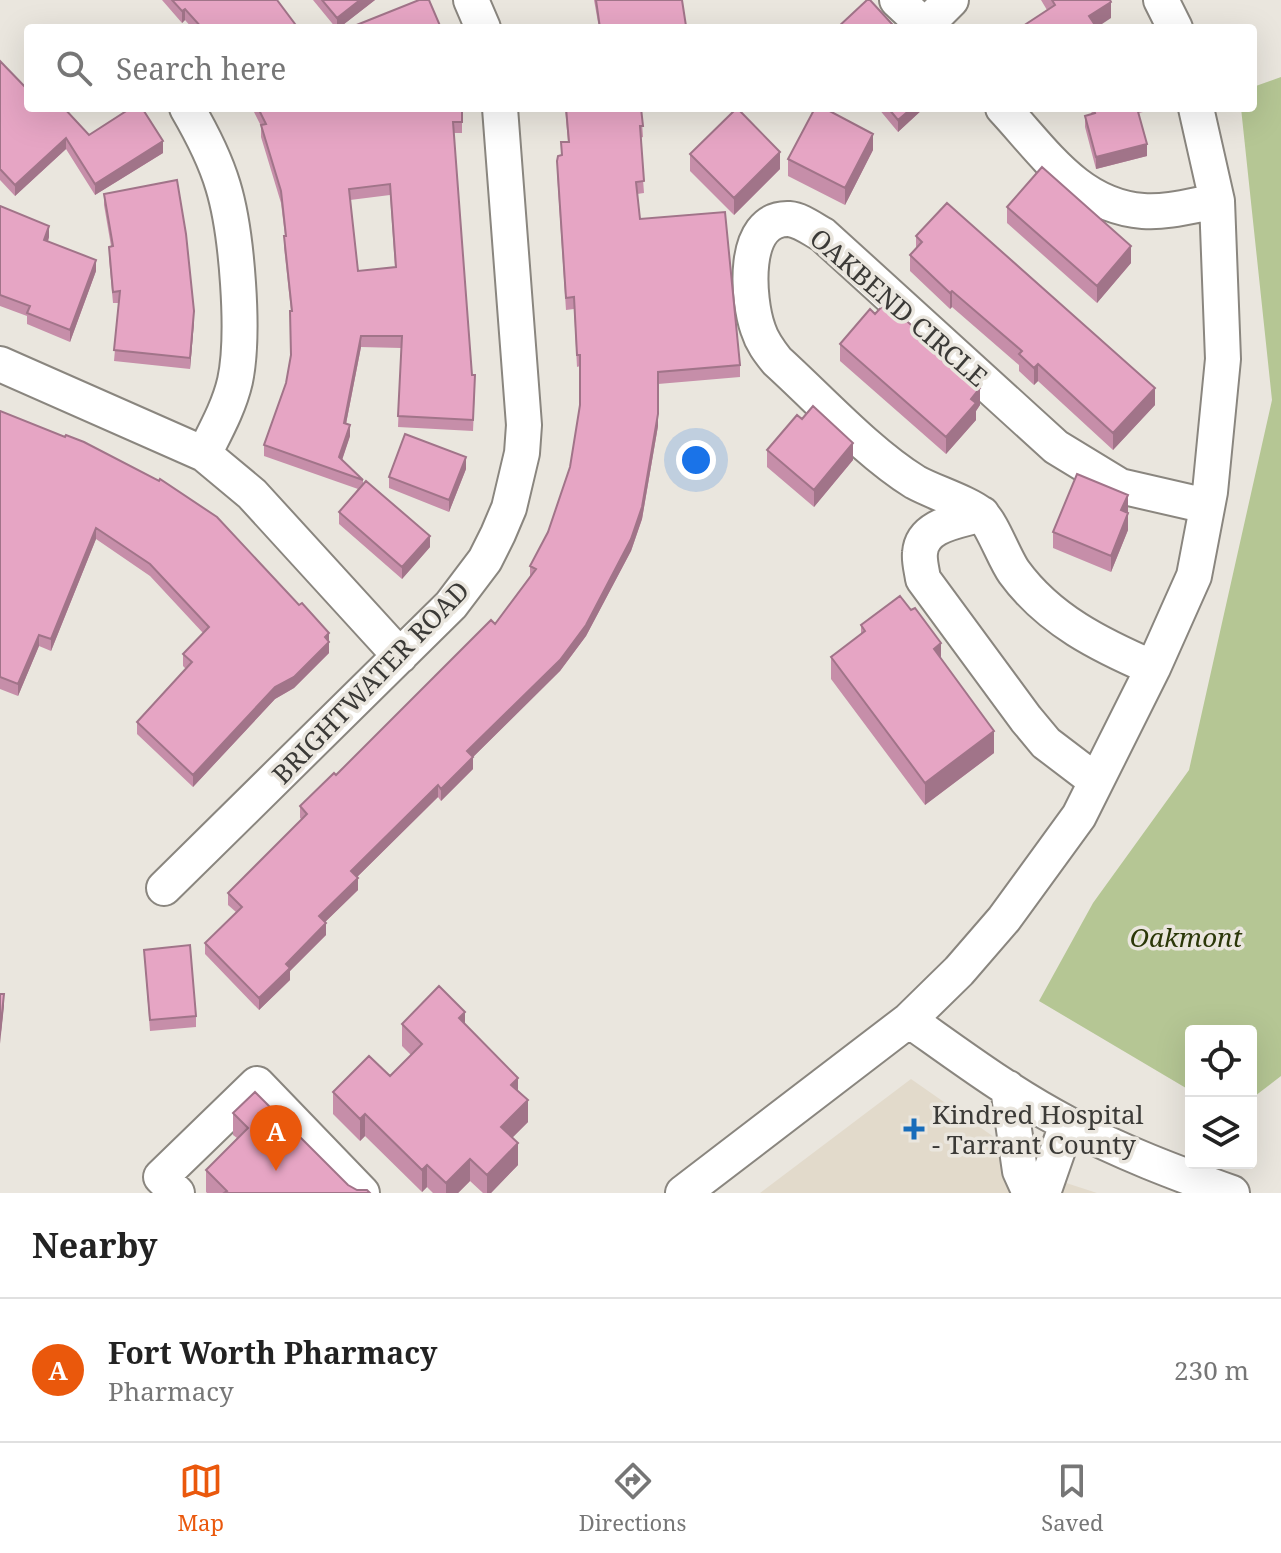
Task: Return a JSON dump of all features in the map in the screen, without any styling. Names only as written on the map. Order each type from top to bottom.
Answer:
[{"type":"street","points":[[471,0],[481,24]]},
{"type":"street","points":[[897,0],[923,24]]},
{"type":"street","points":[[929,24],[951,0]]},
{"type":"street","points":[[1161,0],[1173,24]]},
{"type":"street","points":[[189,112],[202,133],[223,186],[233,242],[239,312],[235,379],[228,405],[204,454]]},
{"type":"street","name":"BRIGHTWATER ROAD","points":[[164,888],[451,605],[485,560],[509,508],[522,453],[524,425],[500,112]]},
{"type":"street","points":[[1007,112],[1077,188],[1109,205],[1145,211],[1217,201]]},
{"type":"street","points":[[683,1193],[909,1020],[959,971],[1004,919],[1079,816],[1153,668],[1194,576],[1207,506],[1223,359],[1217,201],[1197,112]]},
{"type":"street","name":"OAKBEND CIRCLE","points":[[982,514],[914,481],[883,458],[777,361],[766,347],[753,315],[750,263],[761,233],[773,223],[788,219],[823,235],[1056,447],[1086,467],[1120,486],[1207,506]]},
{"type":"street","points":[[0,364],[204,454],[252,494],[400,656]]},
{"type":"street","points":[[1096,781],[1046,743],[923,579],[920,552],[925,536],[940,527],[982,514],[1012,569],[1027,589],[1048,608],[1070,627],[1113,651],[1153,668]]},
{"type":"street","points":[[909,1020],[1067,1124],[1171,1172],[1232,1193]]},
{"type":"street","points":[[177,1193],[161,1177],[257,1084],[362,1193]]},
{"type":"street","points":[[1008,1088],[1020,1171],[1030,1193]]},
{"type":"street","points":[[1043,1193],[1067,1124]]},
{"type":"shaded area","name":"Kindred Hospital - Tarrant County","points":[[911,1079],[1054,1179],[1097,1193],[760,1193]]},
{"type":"green space","name":"Oakmont","points":[[1281,77],[1281,1076],[1257,1094],[1257,1025],[1185,1025],[1185,1087],[1039,1001],[1093,903],[1189,770],[1272,400],[1241,112],[1257,112],[1257,86]]},
{"type":"building","points":[[172,0],[277,0],[295,24],[198,24],[185,9],[182,11]]},
{"type":"building","points":[[322,0],[360,0],[337,18]]},
{"type":"building","points":[[419,0],[429,0],[439,24],[359,24]]},
{"type":"building","points":[[596,0],[682,0],[686,24],[599,24]]},
{"type":"building","points":[[870,0],[892,24],[841,24]]},
{"type":"building","points":[[1052,0],[1111,2],[1089,16],[1094,24],[1026,24],[1055,5]]},
{"type":"building","points":[[0,61],[24,86],[24,112],[68,112],[89,135],[125,112],[145,112],[163,141],[95,184],[66,138],[15,185],[0,169]]},
{"type":"building","points":[[260,112],[462,112],[462,122],[453,122],[472,375],[475,375],[473,420],[398,416],[402,336],[361,336],[344,423],[350,425],[339,457],[363,480],[264,445],[286,383],[291,355],[292,311],[281,191],[261,125],[266,124]],"holes":[[[390,184],[396,267],[358,271],[349,189]]]},
{"type":"building","points":[[566,112],[641,112],[644,181],[636,182],[640,219],[725,212],[740,365],[658,372],[658,414],[642,507],[631,539],[586,625],[560,660],[467,751],[473,757],[441,789],[438,785],[351,871],[358,878],[319,916],[326,923],[286,964],[290,968],[259,998],[205,943],[242,907],[228,893],[307,814],[300,806],[334,773],[336,775],[491,620],[495,624],[536,569],[530,566],[548,532],[570,467],[580,405],[580,355],[577,355],[574,297],[566,298],[557,161],[558,156],[562,155],[561,142],[569,142]]},
{"type":"building","points":[[733,112],[741,112],[780,152],[734,198],[690,154]]},
{"type":"building","points":[[813,112],[832,112],[873,134],[845,188],[788,159]]},
{"type":"building","points":[[891,112],[907,112],[898,120]]},
{"type":"building","points":[[1138,112],[1147,144],[1096,157],[1085,116]]},
{"type":"building","points":[[1042,167],[1131,246],[1097,286],[1007,207]]},
{"type":"building","points":[[177,180],[194,311],[190,358],[114,350],[120,291],[113,292],[109,247],[113,246],[104,194]]},
{"type":"building","points":[[947,203],[1155,388],[1113,433],[1038,364],[1034,368],[1019,354],[1022,351],[952,291],[950,293],[910,255],[922,242],[916,236]]},
{"type":"building","points":[[0,206],[49,226],[44,240],[96,260],[70,330],[27,313],[30,306],[0,295]]},
{"type":"building","points":[[886,302],[980,388],[971,399],[976,403],[946,437],[840,344],[870,309],[875,314]]},
{"type":"building","points":[[813,406],[853,443],[814,490],[767,450],[797,415],[802,419]]},
{"type":"building","points":[[0,411],[84,442],[160,479],[217,517],[329,633],[325,637],[329,642],[294,677],[275,687],[193,775],[137,722],[192,662],[183,654],[209,627],[150,564],[96,528],[51,639],[39,635],[18,684],[0,677]]},
{"type":"building","points":[[405,434],[466,457],[449,500],[389,477]]},
{"type":"building","points":[[1077,474],[1128,495],[1121,510],[1128,513],[1111,556],[1053,532]]},
{"type":"building","points":[[366,481],[430,536],[402,567],[339,512]]},
{"type":"building","points":[[900,596],[911,610],[915,608],[941,643],[934,649],[994,731],[925,783],[831,657],[865,631],[861,625]]},
{"type":"building","points":[[190,945],[196,1016],[150,1020],[144,950]]},
{"type":"building","points":[[439,986],[465,1012],[459,1018],[518,1078],[511,1085],[528,1100],[501,1127],[518,1143],[487,1175],[470,1159],[446,1183],[427,1165],[422,1170],[365,1114],[360,1119],[333,1092],[369,1056],[390,1076],[422,1044],[402,1024]]},
{"type":"building","points":[[0,994],[4,994],[0,1032]]},
{"type":"building","points":[[255,1092],[348,1185],[370,1193],[224,1193],[227,1191],[206,1170],[248,1128],[233,1113]]},
{"type":"place","name":"Kindred Hospital - Tarrant County","points":[[914,1129]]},
{"type":"place","name":"Fort Worth Pharmacy","points":[[276,1171]]}]
